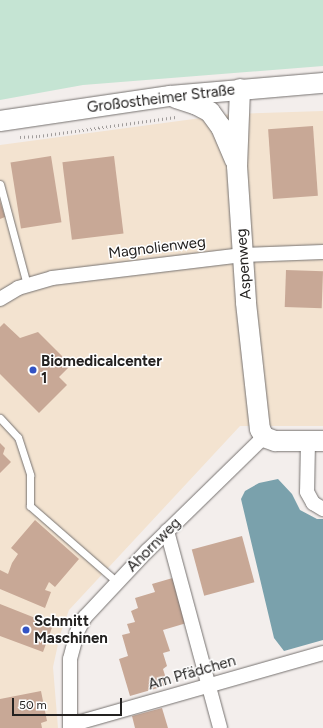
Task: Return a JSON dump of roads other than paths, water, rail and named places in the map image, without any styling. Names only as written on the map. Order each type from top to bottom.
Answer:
[{"type":"street","name":"Großostheimer Straße","points":[[0,121],[170,96],[240,89],[323,84]]},
{"type":"street","name":"Aspenweg","points":[[240,89],[237,166],[247,314],[260,429],[264,437]]},
{"type":"street","points":[[170,96],[195,104],[210,112],[221,126],[237,166]]},
{"type":"street","name":"Magnolienweg","points":[[0,299],[18,288],[52,278],[243,254],[323,252]]},
{"type":"street","points":[[264,437],[275,441],[315,442],[307,492],[313,503],[323,508]]},
{"type":"street","name":"Ahornweg","points":[[70,726],[70,659],[77,632],[85,617],[167,530],[264,437]]},
{"type":"street","points":[[167,530],[220,728]]},
{"type":"street","name":"Am Pfädchen","points":[[70,726],[323,653]]},
{"type":"lane","points":[[0,184],[27,285]]},
{"type":"lane","points":[[0,418],[18,437],[30,475],[30,506],[117,582]]},
{"type":"water","points":[[278,479],[292,494],[300,510],[317,519],[323,519],[323,640],[284,651],[274,638],[241,499],[245,491],[259,483]]},
{"type":"place","name":"Biomedicalcenter 1","points":[[33,370]]},
{"type":"place","name":"Schmitt Maschinen","points":[[26,630]]}]
